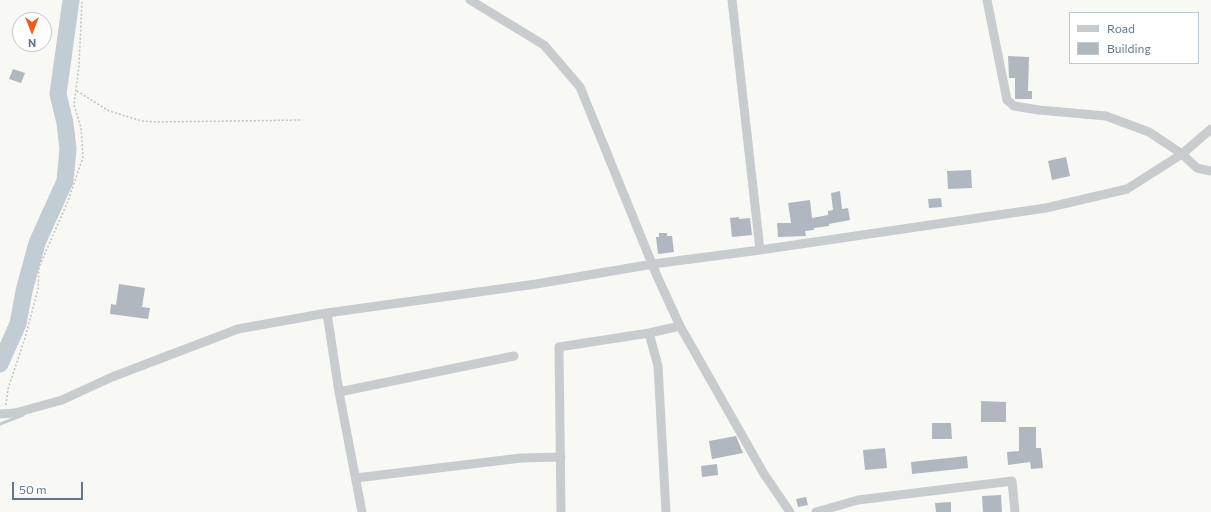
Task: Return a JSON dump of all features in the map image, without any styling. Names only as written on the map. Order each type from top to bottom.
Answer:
[{"type":"street","points":[[470,0],[544,45],[580,87],[657,276],[680,326],[764,474],[790,512]]},
{"type":"street","points":[[732,0],[760,250]]},
{"type":"street","points":[[986,0],[1007,100],[1014,106],[1039,110],[1106,116],[1149,132],[1183,155],[1198,168],[1211,171]]},
{"type":"street","points":[[3,414],[15,413],[62,400],[112,377],[238,329],[328,318],[653,265],[1046,208],[1127,189],[1183,155],[1211,129]]},
{"type":"street","points":[[328,318],[339,392],[362,512]]},
{"type":"street","points":[[561,512],[559,347],[649,333],[680,326]]},
{"type":"street","points":[[649,333],[658,366],[666,512]]},
{"type":"street","points":[[339,392],[514,356]]},
{"type":"street","points":[[356,478],[520,458],[561,457]]},
{"type":"street","points":[[816,512],[858,500],[1012,481],[1015,512]]},
{"type":"path","points":[[3,414],[8,389],[25,338],[38,289],[39,267],[80,169],[83,157],[81,128],[74,105],[77,91],[82,0]]},
{"type":"path","points":[[77,91],[109,111],[142,121],[302,120]]},
{"type":"building","points":[[1008,56],[1029,57],[1028,91],[1032,91],[1032,99],[1015,99],[1015,78],[1009,78]]},
{"type":"building","points":[[13,69],[25,73],[21,83],[9,79]]},
{"type":"building","points":[[1066,157],[1070,176],[1052,180],[1048,161]]},
{"type":"building","points":[[971,170],[972,188],[948,189],[947,171]]},
{"type":"building","points":[[840,191],[842,209],[848,208],[850,220],[805,231],[806,236],[778,237],[777,223],[791,223],[788,203],[810,200],[812,218],[828,215],[828,211],[833,210],[831,193]]},
{"type":"building","points":[[941,198],[942,207],[929,208],[928,199]]},
{"type":"building","points":[[739,217],[739,219],[750,218],[752,235],[732,237],[730,218]]},
{"type":"building","points":[[659,233],[667,233],[667,236],[672,236],[674,252],[658,254],[656,237],[659,237]]},
{"type":"building","points":[[119,284],[145,288],[142,307],[150,308],[148,319],[110,314],[111,304],[116,305]]},
{"type":"building","points":[[981,401],[1006,402],[1006,422],[981,422]]},
{"type":"building","points":[[932,423],[951,423],[952,439],[932,439]]},
{"type":"building","points":[[1019,427],[1036,427],[1036,448],[1041,448],[1043,468],[1031,469],[1030,462],[1008,465],[1007,452],[1019,451]]},
{"type":"building","points":[[736,436],[743,453],[712,459],[709,441]]},
{"type":"building","points":[[885,448],[887,468],[865,470],[863,450]]},
{"type":"building","points":[[967,456],[968,468],[912,474],[911,462]]},
{"type":"building","points":[[717,464],[718,475],[702,477],[701,466]]},
{"type":"building","points":[[1001,495],[1002,512],[983,512],[982,496]]},
{"type":"building","points":[[806,497],[808,505],[798,507],[796,499]]},
{"type":"building","points":[[951,502],[951,512],[936,512],[935,503]]},
{"type":"waterway","points":[[0,364],[18,324],[24,291],[37,243],[65,181],[68,149],[65,123],[58,94],[71,0]]},
{"type":"waterway","points":[[0,424],[23,415]]}]
